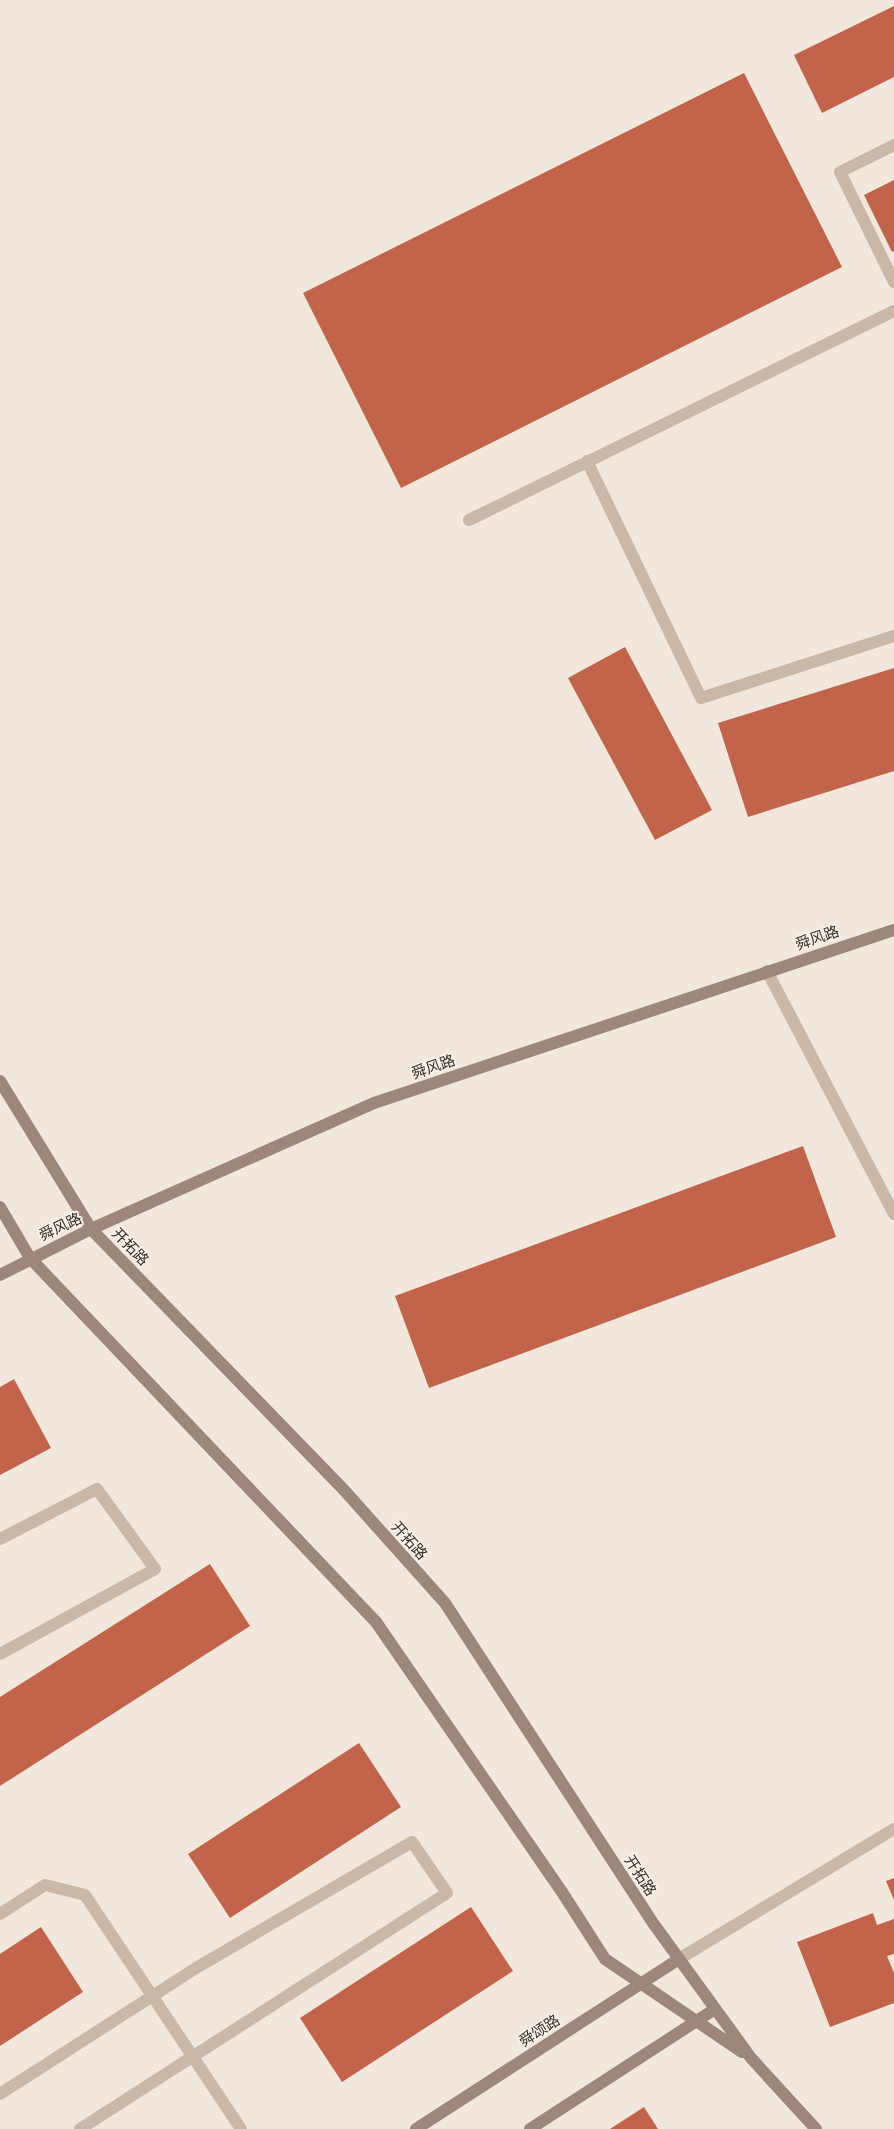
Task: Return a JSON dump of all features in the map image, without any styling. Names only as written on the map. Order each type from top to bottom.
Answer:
[{"type":"main road","name":"舜风路","points":[[0,1274],[91,1229],[374,1103],[894,930]]},
{"type":"main road","name":"开拓路","points":[[0,1081],[91,1229],[344,1490],[445,1603],[678,1959],[751,2058],[816,2129]]},
{"type":"main road","name":"开拓路","points":[[0,1207],[30,1258],[376,1622],[562,1892],[604,1959],[751,2058]]},
{"type":"main road","name":"舜颂路","points":[[416,2129],[678,1959]]},
{"type":"main road","points":[[530,2129],[715,2009]]},
{"type":"street","points":[[894,145],[840,172],[894,282]]},
{"type":"street","points":[[469,520],[894,311]]},
{"type":"street","points":[[587,461],[701,698],[894,636]]},
{"type":"street","points":[[767,971],[894,1214]]},
{"type":"street","points":[[0,1539],[97,1489],[155,1569],[0,1654]]},
{"type":"street","points":[[678,1959],[894,1829]]},
{"type":"street","points":[[0,2094],[153,1996],[412,1842],[447,1893],[80,2129]]},
{"type":"street","points":[[0,1914],[45,1885],[85,1895],[241,2129]]},
{"type":"building","points":[[894,6],[894,77],[822,113],[794,55]]},
{"type":"building","points":[[744,73],[842,267],[401,488],[303,293]]},
{"type":"building","points":[[894,180],[894,251],[892,252],[864,195]]},
{"type":"building","points":[[625,647],[712,810],[655,840],[568,678]]},
{"type":"building","points":[[894,668],[894,771],[748,817],[718,723]]},
{"type":"building","points":[[803,1146],[836,1237],[429,1388],[395,1296]]},
{"type":"building","points":[[14,1379],[51,1448],[0,1475],[0,1387]]},
{"type":"building","points":[[210,1564],[250,1626],[0,1786],[0,1697]]},
{"type":"building","points":[[359,1743],[401,1807],[230,1918],[188,1854]]},
{"type":"building","points":[[894,1878],[894,1900],[886,1881]]},
{"type":"building","points":[[471,1907],[513,1971],[342,2082],[300,2018]]},
{"type":"building","points":[[873,1913],[877,1925],[894,1919],[894,1954],[887,1956],[894,1973],[894,2003],[830,2027],[797,1942]]},
{"type":"building","points":[[41,1927],[83,1992],[0,2046],[0,1954]]},
{"type":"building","points":[[644,2107],[658,2129],[610,2129]]}]
